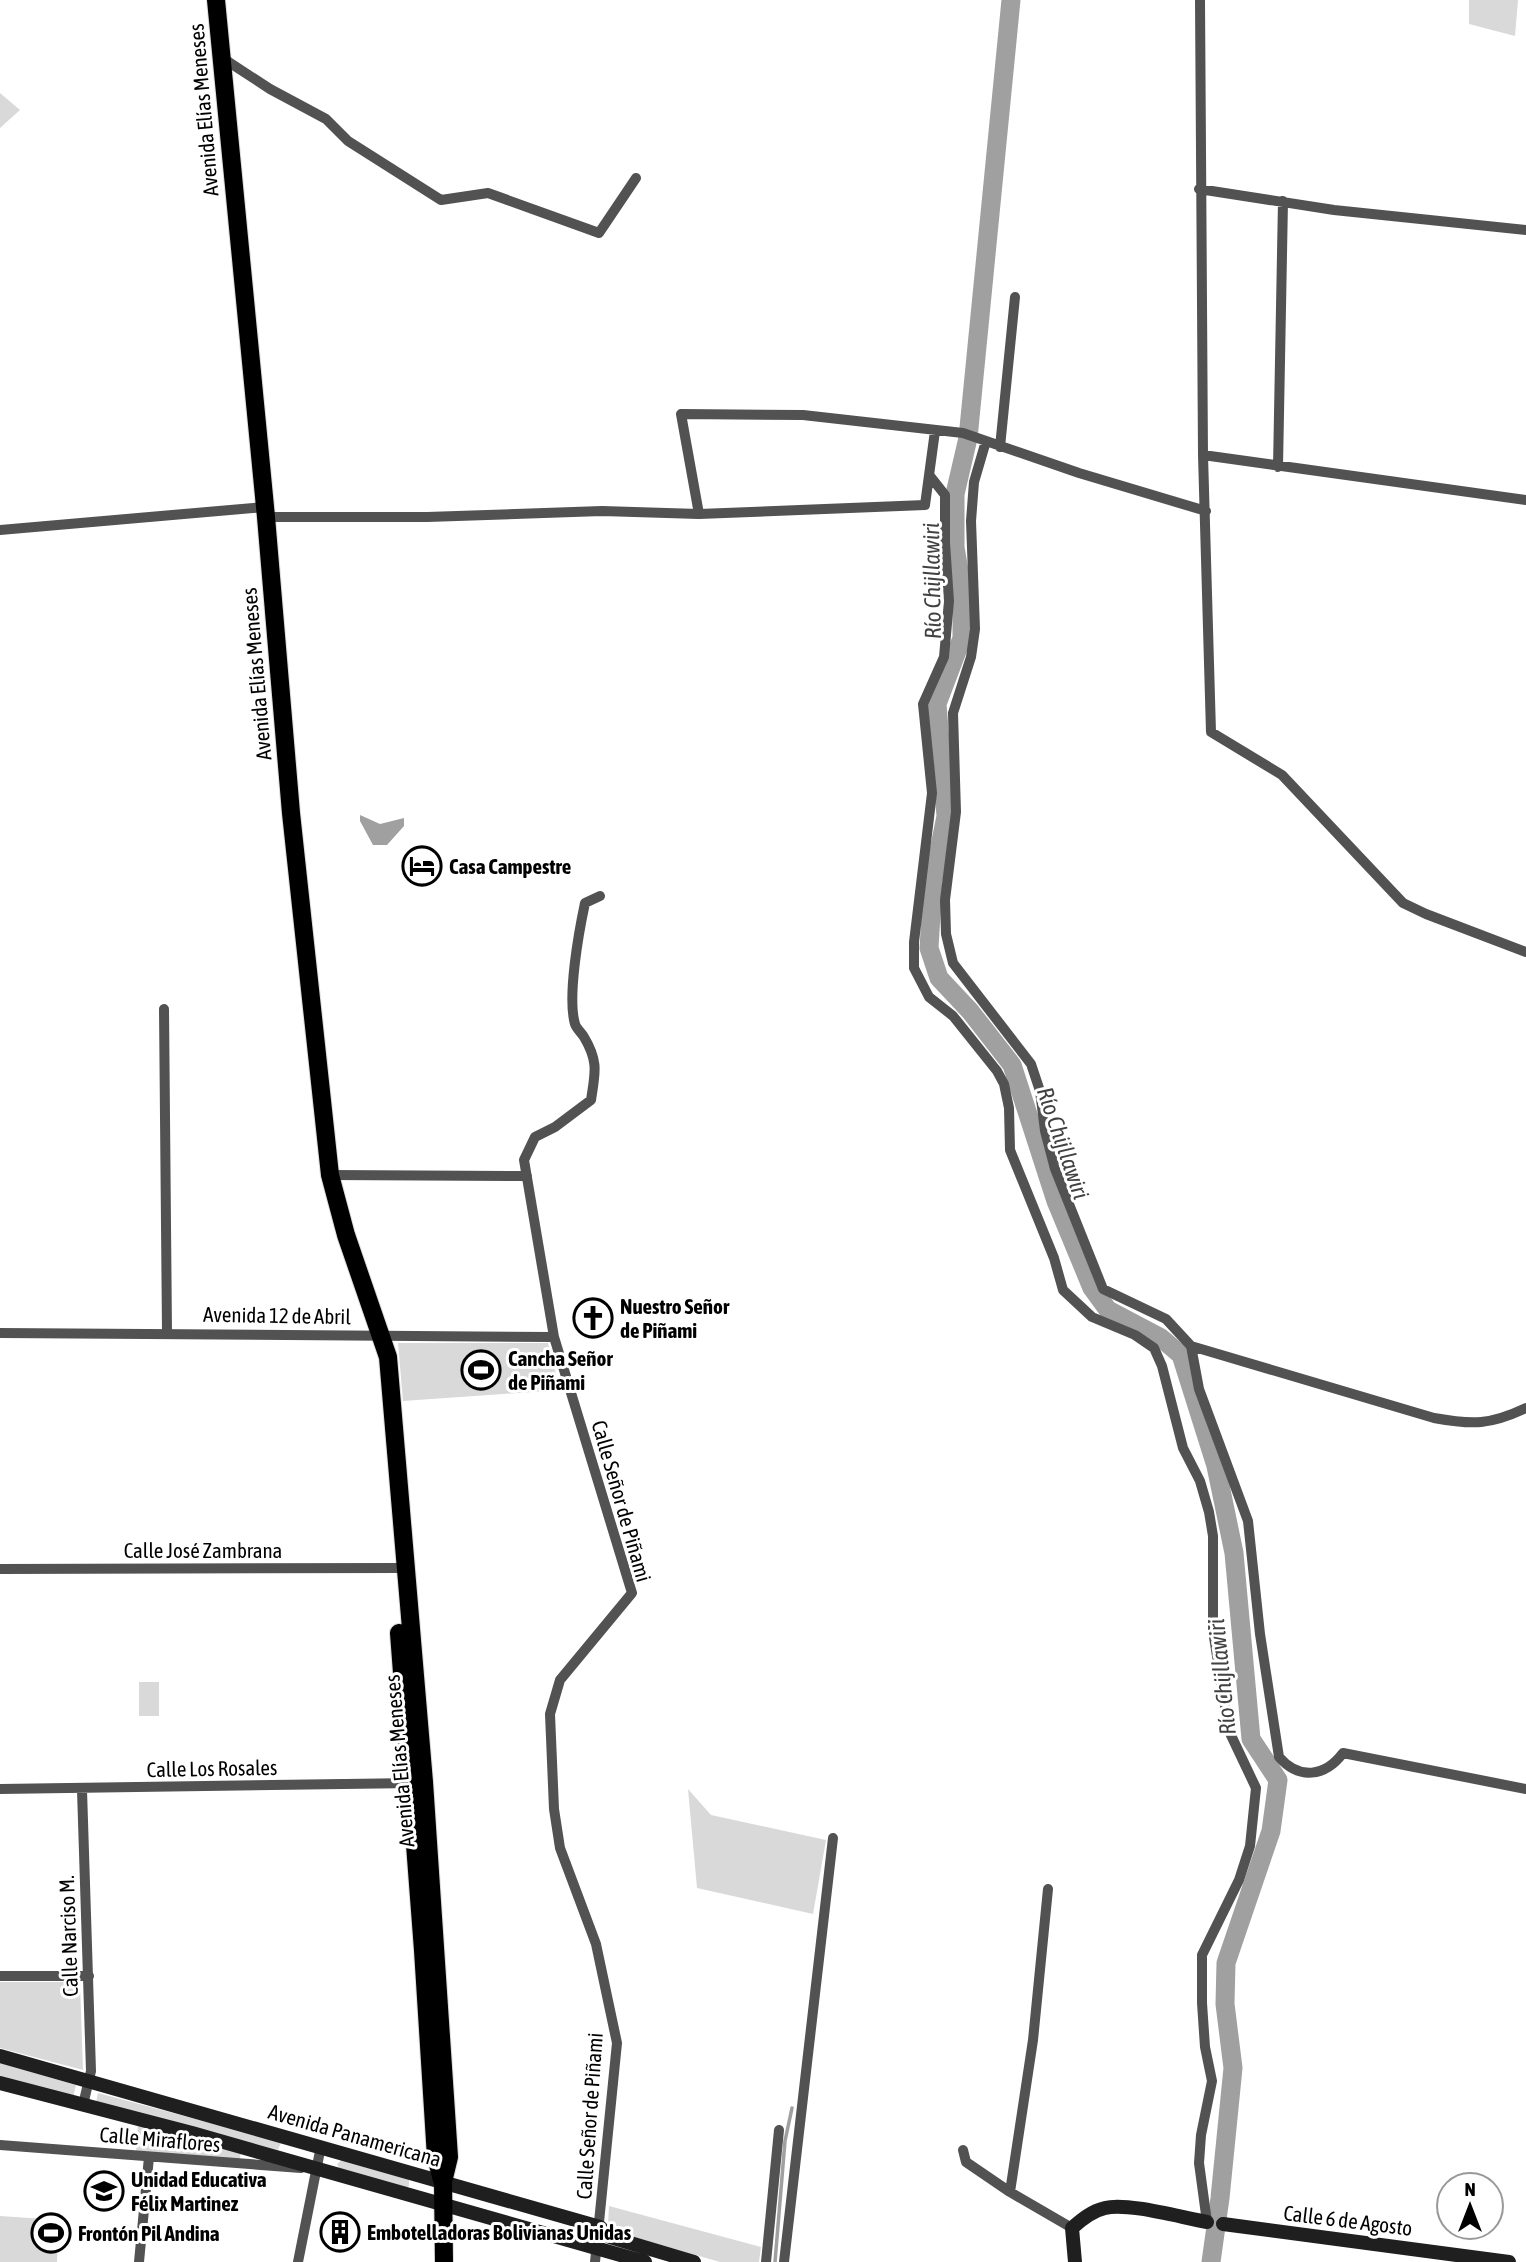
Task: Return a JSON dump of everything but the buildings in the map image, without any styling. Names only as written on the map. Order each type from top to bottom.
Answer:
[{"type":"main road","name":"Avenida Elías Meneses","points":[[216,0],[291,813],[330,1175],[346,1235],[380,1337],[376,1354],[400,1568],[417,1783],[436,2157],[443,2182],[444,2262]]},
{"type":"main road","name":"Avenida Panamericana","points":[[0,2056],[600,2227],[610,2237],[694,2262]]},
{"type":"main road","name":"Avenida Panamericana","points":[[0,2083],[192,2133],[443,2205],[596,2255],[645,2262]]},
{"type":"main road","points":[[1075,2262],[1072,2228],[1088,2215],[1112,2206],[1207,2222]]},
{"type":"main road","name":"Calle 6 de Agosto","points":[[1223,2224],[1509,2262]]},
{"type":"street","points":[[1200,0],[1199,189],[1203,456],[1211,732],[1282,775],[1403,903],[1526,952]]},
{"type":"street","points":[[221,57],[271,89],[326,119],[348,141],[441,200],[488,193],[599,233],[636,178]]},
{"type":"street","points":[[1199,189],[1334,210],[1526,230]]},
{"type":"street","points":[[1278,467],[1283,201]]},
{"type":"street","points":[[1000,447],[1015,297]]},
{"type":"street","points":[[699,514],[681,414],[803,415],[962,433],[1206,511]]},
{"type":"street","points":[[0,530],[265,512],[426,517],[601,511],[699,514],[925,505],[935,431]]},
{"type":"street","points":[[982,440],[974,482],[971,521],[975,629],[971,657],[953,713],[956,812],[945,900],[946,933],[953,963],[1031,1064],[1040,1091],[1045,1130],[1055,1169],[1103,1289],[1166,1319],[1191,1346],[1434,1418],[1468,1424],[1478,1423],[1500,1420],[1526,1408]]},
{"type":"street","points":[[1203,456],[1526,500]]},
{"type":"street","points":[[930,476],[945,495],[945,543],[950,601],[944,657],[923,704],[932,793],[914,942],[914,968],[929,997],[953,1017],[997,1071],[1004,1084],[1009,1108],[1010,1150],[1054,1258],[1063,1290],[1092,1317],[1135,1335],[1154,1348],[1162,1366],[1183,1448],[1200,1481],[1209,1512],[1213,1536],[1213,1631],[1229,1731],[1256,1788],[1250,1846],[1239,1880],[1202,1955],[1205,2047],[1212,2081],[1201,2135],[1199,2163],[1207,2222]]},
{"type":"street","name":"Calle Señor de Piñami","points":[[596,2255],[617,2043],[596,1944],[560,1848],[554,1809],[550,1714],[560,1680],[632,1592],[554,1337],[524,1160],[534,1137],[555,1127],[591,1100],[597,1064],[575,1025],[573,994],[578,939],[585,903],[600,896]]},
{"type":"street","points":[[164,1009],[167,1332]]},
{"type":"street","points":[[330,1175],[527,1176]]},
{"type":"street","name":"Avenida 12 de Abril","points":[[0,1333],[167,1332],[380,1337],[554,1337]]},
{"type":"street","points":[[1191,1346],[1199,1390],[1248,1521],[1260,1634],[1279,1757],[1288,1768],[1306,1773],[1321,1771],[1335,1764],[1343,1753],[1526,1789]]},
{"type":"street","name":"Calle José Zambrana","points":[[0,1569],[400,1568]]},
{"type":"street","name":"Calle Los Rosales","points":[[0,1789],[82,1790],[417,1783]]},
{"type":"street","name":"Calle Narciso M.","points":[[82,1790],[89,1976],[89,2081],[82,2105]]},
{"type":"street","points":[[784,2262],[833,1838]]},
{"type":"street","points":[[1010,2192],[1033,2040],[1048,1889]]},
{"type":"street","points":[[0,1976],[89,1976]]},
{"type":"street","points":[[766,2262],[779,2130]]},
{"type":"street","name":"Calle Miraflores","points":[[0,2145],[316,2169]]},
{"type":"street","points":[[298,2262],[321,2146]]},
{"type":"street","points":[[963,2150],[966,2162],[1010,2192],[1072,2228]]},
{"type":"street","points":[[139,2262],[149,2157]]},
{"type":"shaded area","points":[[1469,0],[1518,0],[1515,36],[1469,24]]},
{"type":"shaded area","points":[[0,93],[20,110],[0,128]]},
{"type":"shaded area","points":[[360,815],[380,824],[404,818],[404,826],[387,845],[373,845],[360,821]]},
{"type":"shaded area","points":[[398,1343],[548,1343],[560,1390],[403,1401]]},
{"type":"shaded area","points":[[139,1682],[159,1682],[159,1716],[139,1716]]},
{"type":"shaded area","points":[[688,1789],[711,1815],[826,1840],[813,1914],[697,1888]]},
{"type":"shaded area","points":[[0,1982],[80,1982],[83,2070],[0,2048]]},
{"type":"shaded area","points":[[0,2063],[76,2085],[73,2098],[0,2077]]},
{"type":"shaded area","points":[[98,2093],[281,2142],[278,2150],[96,2102]]},
{"type":"shaded area","points":[[138,2124],[241,2151],[240,2159],[136,2151]]},
{"type":"shaded area","points":[[343,2159],[409,2178],[409,2186],[406,2188],[340,2170],[337,2164]]},
{"type":"shaded area","points":[[609,2206],[761,2247],[759,2262],[720,2262],[615,2232],[608,2225]]},
{"type":"shaded area","points":[[0,2216],[59,2220],[57,2262],[0,2262]]},
{"type":"waterway","name":"Río Chijllawiri","points":[[1011,0],[968,438],[955,494],[955,547],[962,589],[962,638],[937,704],[946,816],[933,881],[929,948],[939,978],[970,1011],[1012,1065],[1056,1201],[1092,1288],[1108,1310],[1161,1338],[1181,1355],[1216,1466],[1234,1553],[1251,1739],[1278,1780],[1271,1831],[1226,1963],[1225,2004],[1233,2068],[1211,2262]]},
{"type":"waterway","points":[[775,2262],[785,2141],[792,2108]]},
{"type":"place","name":"Casa Campestre","points":[[422,866]]},
{"type":"place","name":"Nuestro Señor de Piñami","points":[[593,1318]]},
{"type":"place","name":"Cancha Señor de Piñami","points":[[481,1370]]},
{"type":"place","name":"Unidad Educativa Félix Martinez","points":[[104,2191]]},
{"type":"place","name":"Embotelladoras Bolivianas Unidas","points":[[340,2232]]},
{"type":"place","name":"Frontón Pil Andina","points":[[51,2233]]}]
